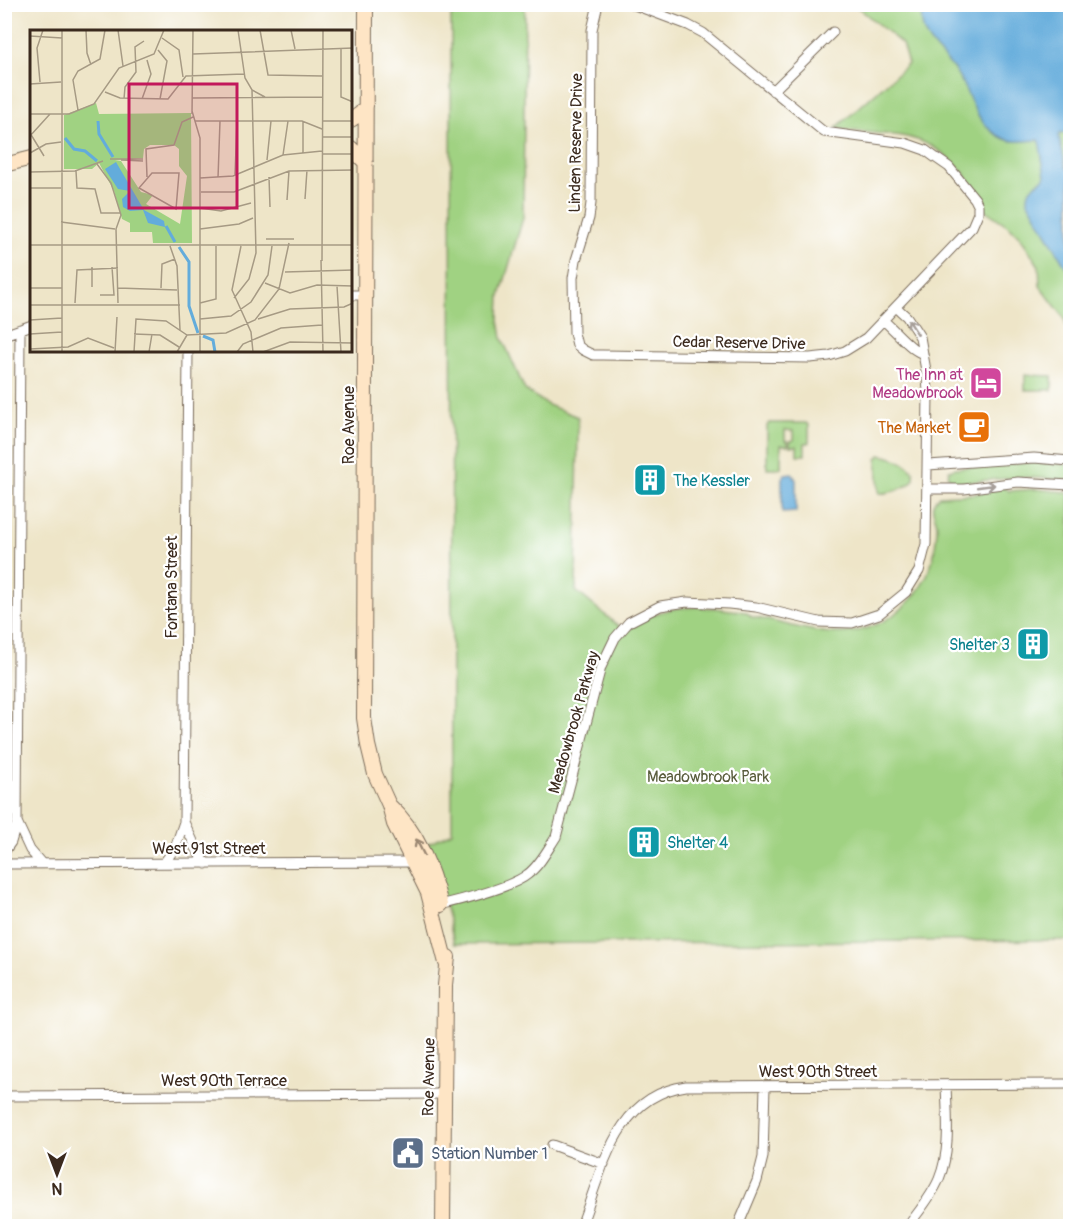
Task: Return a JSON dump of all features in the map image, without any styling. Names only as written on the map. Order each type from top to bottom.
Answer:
[{"type":"main road","name":"Roe Avenue","points":[[366,5],[366,163],[358,295],[363,700],[375,774],[389,805],[394,824],[437,905]]},
{"type":"main road","points":[[352,119],[366,106]]},
{"type":"main road","points":[[352,149],[366,163]]},
{"type":"main road","points":[[4,165],[30,158]]},
{"type":"main road","name":"Roe Avenue","points":[[389,805],[403,818],[422,850],[437,905],[442,952],[446,963],[443,1227]]},
{"type":"street","name":"Linden Reserve Drive","points":[[583,350],[574,339],[573,278],[591,203],[592,30],[598,4]]},
{"type":"street","name":"Cedar Reserve Drive","points":[[583,350],[602,355],[816,358],[845,351],[858,345],[896,307],[972,227],[978,213],[975,199],[949,167],[925,150],[905,143],[824,132],[704,33],[633,4]]},
{"type":"street","points":[[773,91],[833,32]]},
{"type":"street","points":[[896,307],[920,337],[927,376],[928,489],[964,489],[1028,482],[1071,485]]},
{"type":"street","points":[[883,320],[915,351],[921,352]]},
{"type":"street","points":[[4,335],[30,326]]},
{"type":"street","points":[[4,852],[11,842],[17,822],[20,329]]},
{"type":"street","name":"Fontana Street","points":[[164,863],[175,848],[184,822],[188,352]]},
{"type":"street","points":[[928,465],[1034,458],[1071,461]]},
{"type":"street","name":"Meadowbrook Parkway","points":[[437,905],[477,894],[528,875],[552,845],[601,667],[615,638],[629,622],[660,606],[687,602],[756,608],[832,624],[862,621],[879,614],[906,592],[919,571],[926,544],[928,489]]},
{"type":"street","points":[[17,822],[30,850],[42,864]]},
{"type":"street","name":"Fontana Street","points":[[184,822],[206,864]]},
{"type":"street","name":"West 91st Street","points":[[4,864],[414,862]]},
{"type":"street","name":"West 90th Street","points":[[581,1227],[620,1127],[642,1103],[672,1088],[686,1086],[1071,1084]]},
{"type":"street","points":[[908,1227],[934,1189],[942,1170],[946,1150],[946,1085]]},
{"type":"street","points":[[738,1227],[758,1181],[763,1158],[765,1086]]},
{"type":"street","name":"West 90th Terrace","points":[[4,1096],[444,1094]]},
{"type":"street","points":[[552,1145],[604,1164]]},
{"type":"green space","name":"Meadowbrook Park","points":[[451,5],[525,5],[523,218],[500,296],[499,320],[502,338],[525,390],[548,405],[578,417],[576,591],[626,632],[653,615],[668,610],[698,607],[746,612],[752,617],[824,632],[853,632],[871,627],[904,607],[926,577],[933,559],[937,533],[933,504],[939,496],[975,494],[1004,487],[1009,491],[1036,489],[1067,492],[1070,496],[1070,940],[454,944],[442,894],[424,845],[452,832]]},
{"type":"green space","points":[[855,5],[1070,5],[1070,335],[1063,316],[1040,286],[1039,266],[1021,238],[1010,227],[985,210],[976,189],[947,156],[932,146],[904,136],[836,128],[908,64],[902,44]]},
{"type":"green space","points":[[1025,375],[1052,376],[1052,390],[1025,390]]},
{"type":"green space","points":[[769,423],[806,423],[809,425],[809,443],[805,443],[805,455],[797,455],[797,446],[790,446],[790,441],[794,440],[794,431],[785,430],[785,440],[788,441],[788,445],[781,445],[781,468],[767,468],[767,426]]},
{"type":"green space","points":[[880,455],[897,460],[911,469],[914,474],[908,485],[897,490],[879,493],[877,459]]},
{"type":"green space","points":[[1035,462],[1070,465],[1070,480],[1022,477],[954,483],[948,476],[949,470],[955,468]]},
{"type":"water","points":[[921,5],[1070,5],[1070,132],[1060,134],[1059,137],[1066,167],[1070,171],[1070,274],[1028,202],[1029,191],[1045,176],[1039,140],[1009,140],[999,136],[984,123],[973,107],[956,72],[934,48],[924,32]]},
{"type":"water","points":[[792,473],[796,480],[796,512],[782,513],[782,478],[785,474]]},
{"type":"place","name":"The Inn at Meadowbrook","points":[[986,383]]},
{"type":"place","name":"The Market","points":[[974,427]]},
{"type":"place","name":"The Kessler","points":[[650,480]]},
{"type":"place","name":"Shelter 3","points":[[1033,644]]},
{"type":"place","name":"Shelter 4","points":[[644,842]]},
{"type":"place","name":"Station Number 1","points":[[408,1153]]}]
